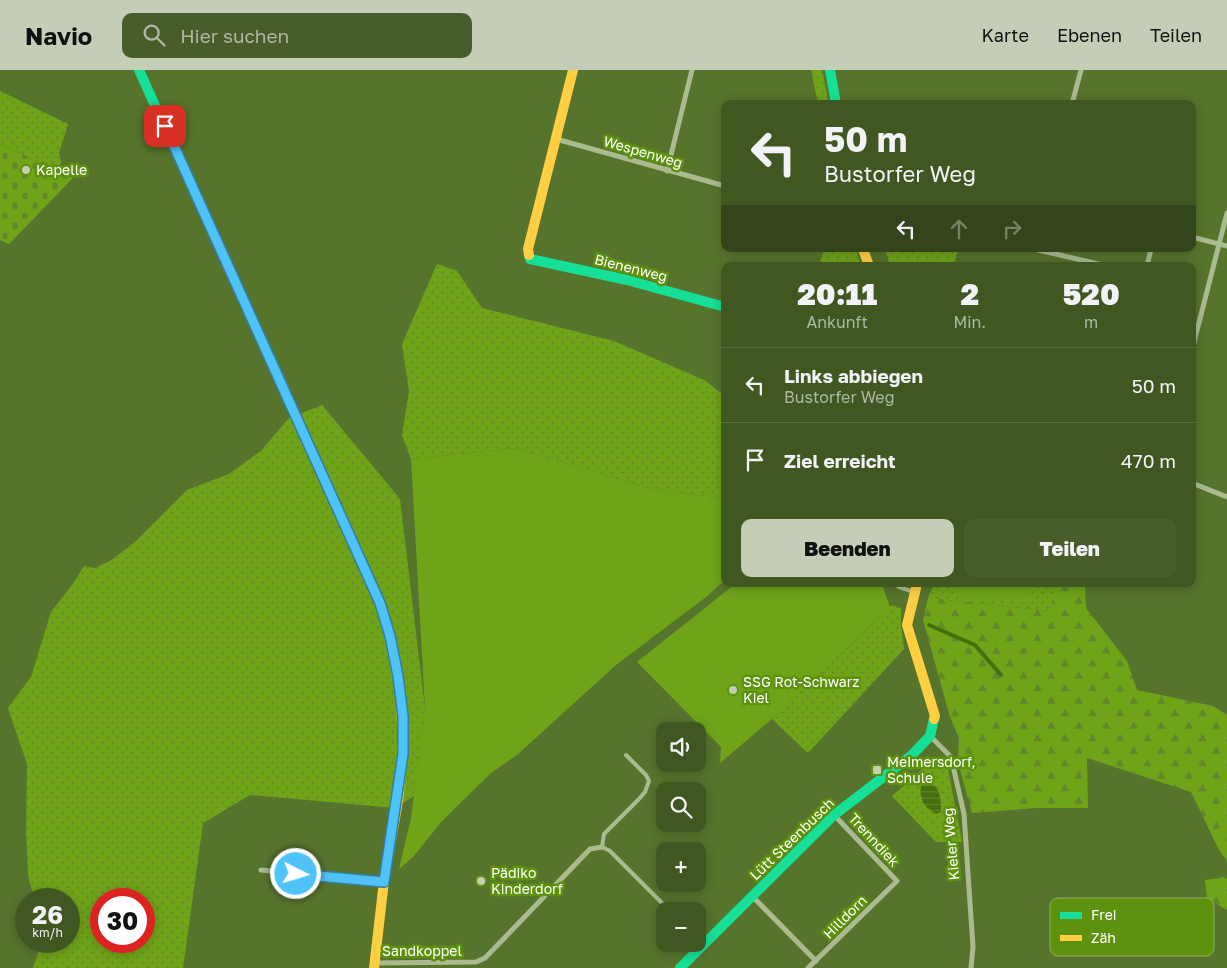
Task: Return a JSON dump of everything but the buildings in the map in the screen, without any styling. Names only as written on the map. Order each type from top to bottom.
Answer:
[{"type":"street","points":[[139,70],[380,603],[388,628],[398,676],[403,716],[403,754],[374,965]]},
{"type":"street","points":[[556,139],[573,70]]},
{"type":"street","points":[[667,171],[692,70]]},
{"type":"street","points":[[830,70],[835,100]]},
{"type":"street","points":[[1074,100],[1082,70]]},
{"type":"street","name":"Wespenweg","points":[[556,139],[721,185]]},
{"type":"street","name":"Bienenweg","points":[[556,139],[528,249],[530,259],[627,280],[721,307]]},
{"type":"street","points":[[1196,337],[1227,213]]},
{"type":"street","points":[[1196,238],[1227,246]]},
{"type":"street","points":[[1050,252],[1091,262]]},
{"type":"street","points":[[1196,485],[1227,497]]},
{"type":"street","points":[[916,588],[907,625],[935,716],[930,736]]},
{"type":"street","name":"Lütt Steenbusch","points":[[706,936],[752,896],[834,815],[912,755],[930,736]]},
{"type":"street","name":"Kieler Weg","points":[[930,736],[950,757],[964,814],[973,947],[971,968]]},
{"type":"street","name":"Trenndiek","points":[[834,815],[897,881]]},
{"type":"street","name":"Sandkoppel","points":[[374,965],[476,962],[485,958],[590,849],[602,847]]},
{"type":"street","points":[[261,870],[384,882]]},
{"type":"street","name":"Hilldorn","points":[[808,968],[897,881]]},
{"type":"street","points":[[752,896],[816,961]]},
{"type":"street","name":"Lütt Steenbusch","points":[[680,968],[692,952]]},
{"type":"lane","points":[[899,587],[916,588]]},
{"type":"lane","points":[[626,755],[646,775],[649,781],[645,792],[604,834],[602,847],[610,851],[661,902]]},
{"type":"green space","points":[[811,70],[822,70],[828,100],[817,100]]},
{"type":"green space","points":[[0,91],[68,124],[59,153],[61,163],[59,171],[0,144]]},
{"type":"green space","points":[[0,144],[73,178],[9,244],[0,240]]},
{"type":"green space","points":[[823,252],[857,252],[860,262],[820,262]]},
{"type":"green space","points":[[886,252],[957,252],[955,262],[889,262]]},
{"type":"green space","points":[[437,264],[457,271],[482,308],[614,341],[704,380],[721,393],[721,499],[656,490],[515,448],[411,459],[402,435],[409,391],[402,344]]},
{"type":"green space","points":[[322,405],[400,499],[425,708],[414,796],[395,808],[250,795],[203,823],[183,968],[33,968],[38,953],[80,953],[80,888],[31,888],[28,875],[26,830],[27,764],[8,708],[31,677],[51,612],[84,566],[95,568],[110,561],[135,542],[187,490],[229,474],[261,451],[289,418]]},
{"type":"green space","points":[[515,448],[656,490],[721,499],[721,584],[616,665],[517,755],[491,773],[442,821],[413,857],[399,869],[411,818],[425,708],[411,459]]},
{"type":"green space","name":"SSG Rot-Schwarz Kiel","points":[[731,587],[883,587],[890,607],[772,719],[720,763],[721,747],[706,732],[706,722],[696,722],[637,662]]},
{"type":"green space","points":[[933,587],[1056,587],[1051,611],[928,598]]},
{"type":"green space","points":[[956,587],[1031,587],[1031,600],[955,597]]},
{"type":"green space","points":[[1056,587],[1085,587],[1086,608],[1127,661],[1137,690],[1213,706],[1227,715],[1227,861],[1219,850],[1191,792],[1087,758],[1088,808],[1036,808],[972,813],[958,762],[959,738],[950,717],[923,620],[928,598],[1050,611]]},
{"type":"green space","points":[[892,605],[901,608],[904,649],[808,753],[772,719]]},
{"type":"green space","points":[[926,764],[947,764],[962,842],[936,842],[892,796]]},
{"type":"green space","points":[[1223,877],[1227,879],[1227,910],[1214,902],[1214,898],[1207,898],[1205,880]]},
{"type":"shaded area","points":[[927,782],[938,790],[941,812],[936,814],[928,809],[922,799],[921,786]]},
{"type":"waterway","points":[[929,625],[975,645],[1001,675]]},
{"type":"traffic: fast","points":[[139,70],[380,603],[391,644]]},
{"type":"traffic: fast","points":[[830,70],[835,100]]},
{"type":"traffic: fast","points":[[529,255],[530,259],[627,280],[721,306]]},
{"type":"traffic: fast","points":[[680,968],[834,815],[912,755],[930,736],[934,719]]},
{"type":"traffic: slow","points":[[529,255],[528,249],[573,70]]},
{"type":"traffic: slow","points":[[864,252],[868,262]]},
{"type":"traffic: slow","points":[[916,587],[907,625],[935,716],[934,719]]},
{"type":"traffic: slow","points":[[374,968],[384,881],[398,801],[403,753],[401,696],[391,644]]},
{"type":"place","name":"Kapelle","points":[[26,170]]},
{"type":"place","name":"SSG Rot-Schwarz Kiel","points":[[733,690]]},
{"type":"place","name":"Meimersdorf, Schule","points":[[877,770]]},
{"type":"place","name":"Pädiko Kinderdorf","points":[[481,881]]},
{"type":"route","points":[[165,126],[380,603],[390,636],[398,676],[403,716],[403,754],[384,882],[296,874]]}]
